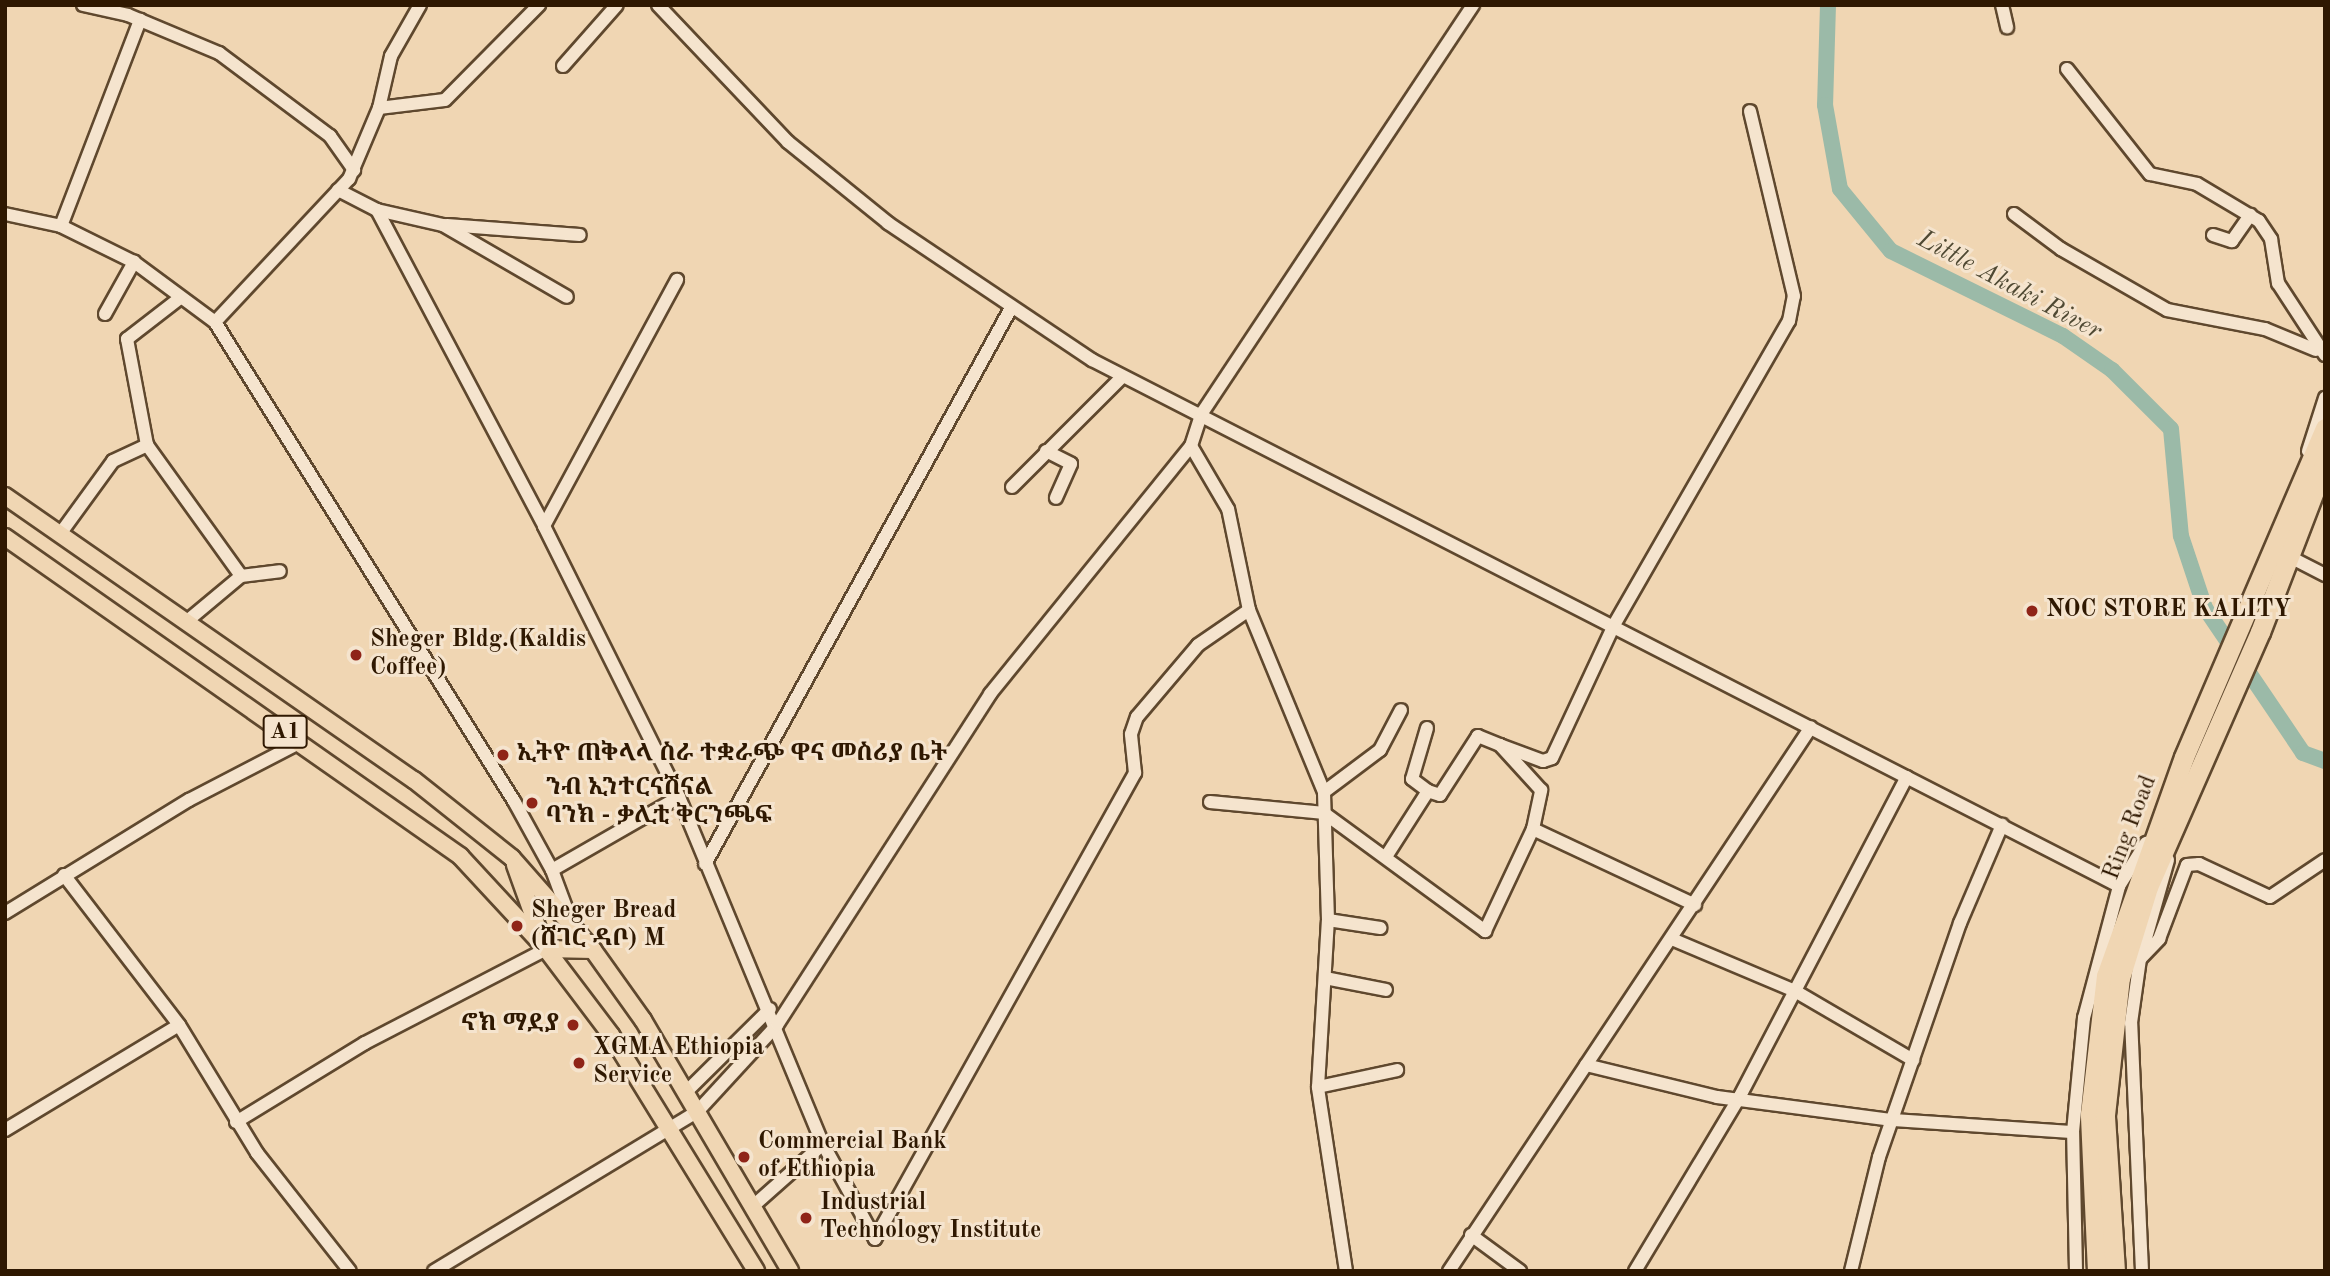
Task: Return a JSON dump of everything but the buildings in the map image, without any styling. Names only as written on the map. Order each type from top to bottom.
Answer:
[{"type":"highway","name":"Ring Road","points":[[2097,1271],[2093,1208],[2097,1027],[2119,929],[2166,825],[2233,695],[2260,632],[2319,466],[2325,428]]},
{"type":"highway","name":"Ring Road","points":[[2115,1271],[2105,1115],[2110,1026],[2132,932],[2213,687],[2239,623],[2319,466]]},
{"type":"highway","points":[[2088,1271],[2093,1208]]},
{"type":"main road","name":"A1","points":[[5,496],[414,780],[512,858],[593,950],[686,1093],[790,1271]]},
{"type":"main road","name":"A1","points":[[5,537],[460,856],[546,948],[672,1126],[756,1271]]},
{"type":"main road","name":"A1","points":[[512,858],[546,948]]},
{"type":"main road","points":[[546,948],[593,950]]},
{"type":"street","points":[[83,5],[140,20],[219,53],[261,81],[330,136],[354,170]]},
{"type":"street","points":[[215,322],[354,170],[379,108],[391,56],[420,5]]},
{"type":"street","points":[[379,108],[445,100],[539,5]]},
{"type":"street","points":[[563,66],[617,5]]},
{"type":"street","points":[[658,5],[788,142],[888,223],[1012,308],[1122,377],[1202,413],[2119,886]]},
{"type":"street","points":[[434,1271],[697,1112],[778,1025],[990,694],[1191,446],[1202,413],[1473,5]]},
{"type":"street","points":[[2002,5],[2007,27]]},
{"type":"street","points":[[61,226],[140,20]]},
{"type":"street","points":[[2067,69],[2150,174],[2197,184],[2250,215],[2271,239],[2275,275],[2320,353]]},
{"type":"street","points":[[1427,728],[1412,779],[1428,792],[1443,791],[1478,736],[1543,761],[1552,758],[1614,625],[1794,308],[1750,111]]},
{"type":"street","points":[[338,190],[377,210],[443,225],[580,235]]},
{"type":"street","points":[[377,210],[544,526],[679,797],[705,864],[778,1025],[824,1144],[875,1239],[1135,773],[1131,734],[1137,716],[1198,645],[1249,610]]},
{"type":"street","points":[[5,214],[61,226],[134,262],[215,322],[552,870],[572,925]]},
{"type":"street","points":[[2014,214],[2061,249],[2167,310],[2264,329],[2320,353]]},
{"type":"street","points":[[2213,235],[2232,241],[2250,215]]},
{"type":"street","points":[[443,225],[567,297]]},
{"type":"street","points":[[105,314],[134,262]]},
{"type":"street","points":[[544,526],[677,280]]},
{"type":"street","points":[[180,298],[127,339],[147,446],[241,576]]},
{"type":"street","points":[[705,864],[1012,308]]},
{"type":"street","points":[[1012,486],[1122,377]]},
{"type":"street","points":[[2319,466],[2325,398]]},
{"type":"street","points":[[60,534],[114,461],[147,446]]},
{"type":"street","points":[[1191,446],[1228,509],[1249,610],[1324,792],[1328,920],[1318,1087],[1346,1271]]},
{"type":"street","points":[[1046,451],[1070,464],[1056,498]]},
{"type":"street","points":[[2288,556],[2325,575]]},
{"type":"street","points":[[186,622],[241,576],[280,570]]},
{"type":"street","points":[[1324,792],[1380,750],[1401,710]]},
{"type":"street","points":[[1449,1271],[1811,727]]},
{"type":"street","points":[[5,913],[64,875],[299,743]]},
{"type":"street","points":[[1210,802],[1324,813],[1387,855],[1427,892],[1488,931],[1532,830],[1541,790],[1500,745]]},
{"type":"street","points":[[1635,1271],[1740,1096],[1907,777]]},
{"type":"street","points":[[1387,855],[1428,792]]},
{"type":"street","points":[[552,870],[679,797]]},
{"type":"street","points":[[1851,1271],[1892,1120],[2002,825]]},
{"type":"street","points":[[2076,1271],[2073,1132],[2090,988],[2119,886],[2166,825]]},
{"type":"street","points":[[2142,1271],[2131,1061],[2140,959],[2166,825]]},
{"type":"street","points":[[1532,830],[1695,905]]},
{"type":"street","points":[[2140,959],[2159,939],[2187,865],[2199,864],[2270,897],[2325,860]]},
{"type":"street","points":[[64,875],[179,1025],[236,1122],[350,1271]]},
{"type":"street","points":[[1328,920],[1380,928]]},
{"type":"street","points":[[1672,939],[1795,991],[1913,1060]]},
{"type":"street","points":[[236,1122],[365,1043],[546,948]]},
{"type":"street","points":[[1325,978],[1386,990]]},
{"type":"street","points":[[686,1093],[770,1009]]},
{"type":"street","points":[[5,1130],[179,1025]]},
{"type":"street","points":[[1587,1065],[1717,1097],[1740,1096],[1892,1120],[2073,1132]]},
{"type":"street","points":[[1318,1087],[1397,1070]]},
{"type":"street","points":[[752,1206],[824,1144]]},
{"type":"street","points":[[1471,1236],[1520,1271]]},
{"type":"waterway","name":"Little Akaki River","points":[[1828,5],[1825,105],[1840,189],[1891,251],[2063,336],[2112,370],[2171,429],[2181,536],[2205,608],[2303,753],[2325,761]]},
{"type":"place","name":"NOC STORE KALITY","points":[[2032,611]]},
{"type":"place","name":"Sheger Bldg.(Kaldis Coffee)","points":[[356,655]]},
{"type":"place","name":"ኢትዮ ጠቅላላ ስራ ተቋራጭ ዋና መስሪያ ቤት","points":[[503,755]]},
{"type":"place","name":"ንብ ኢንተርናሽናል ባንክ - ቃሊቲ ቅርንጫፍ","points":[[532,803]]},
{"type":"place","name":"Sheger Bread (ሸገር ዳቦ) M","points":[[517,926]]},
{"type":"place","name":"ኖክ ማደያ","points":[[573,1025]]},
{"type":"place","name":"XGMA Ethiopia Service","points":[[579,1063]]},
{"type":"place","name":"Commercial Bank of Ethiopia","points":[[744,1157]]},
{"type":"place","name":"Industrial Technology Institute","points":[[806,1218]]}]
